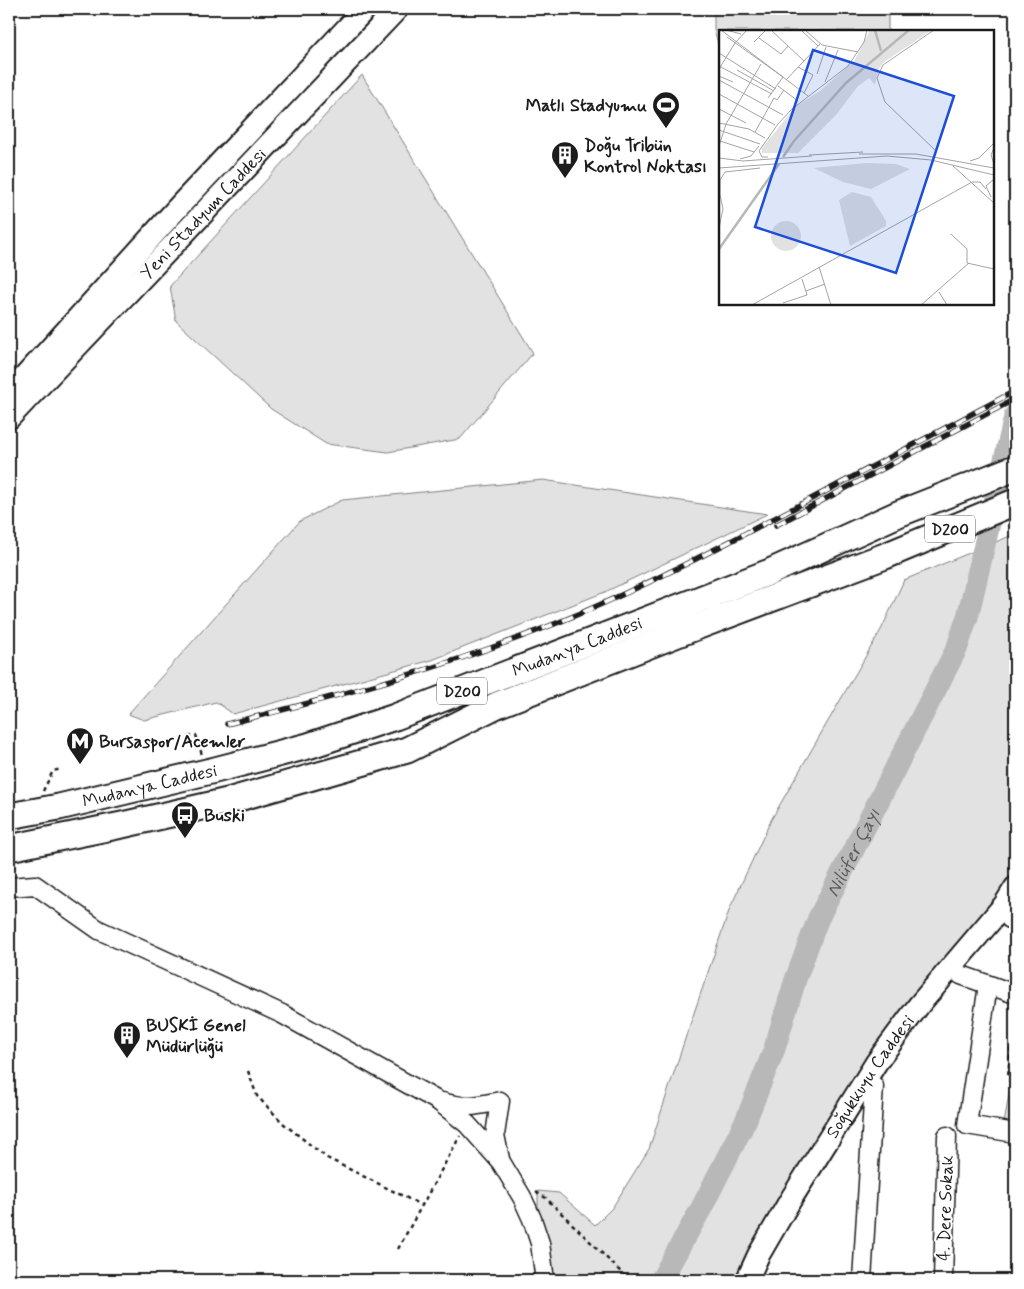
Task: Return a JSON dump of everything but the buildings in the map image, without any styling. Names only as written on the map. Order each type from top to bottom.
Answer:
[{"type":"highway","name":"Mudanya Caddesi","points":[[9,816],[59,808],[207,772],[308,746],[395,717],[770,572],[898,514],[1015,468]]},
{"type":"highway","name":"Mudanya Caddesi","points":[[12,858],[122,826],[228,801],[407,750],[497,705],[680,633],[887,560],[1015,502]]},
{"type":"highway","points":[[887,560],[1015,512]]},
{"type":"main road","name":"Yeni Stadyum Caddesi","points":[[9,394],[182,203],[365,9]]},
{"type":"main road","name":"Yeni Stadyum Caddesi","points":[[9,418],[397,9]]},
{"type":"main road","name":"Soğukkuyu Caddesi","points":[[747,1280],[758,1256],[791,1198],[876,1063],[919,1005],[1005,904],[1015,888]]},
{"type":"main road","name":"Soğukkuyu Caddesi","points":[[757,1280],[792,1218],[874,1086],[928,1014],[1013,917]]},
{"type":"street","points":[[9,887],[35,885],[99,930],[282,1014],[438,1101],[467,1124],[501,1162],[522,1197],[540,1243],[544,1273],[543,1280]]},
{"type":"street","points":[[961,976],[1015,994]]},
{"type":"street","points":[[988,985],[967,1125],[1015,1133]]},
{"type":"street","points":[[862,1280],[874,1086]]},
{"type":"street","points":[[438,1101],[458,1107],[478,1106],[500,1100],[495,1135],[501,1162]]},
{"type":"street","name":"4. Dere Sokak","points":[[943,1280],[947,1136]]},
{"type":"path","points":[[157,745],[196,735],[207,772]]},
{"type":"path","points":[[42,793],[53,771],[62,769]]},
{"type":"path","points":[[9,836],[12,858],[9,869]]},
{"type":"path","points":[[1015,1046],[1011,1044],[1008,1077],[1015,1091]]},
{"type":"path","points":[[248,1071],[257,1096],[284,1124],[327,1158],[421,1205]]},
{"type":"path","points":[[398,1249],[467,1124]]},
{"type":"path","points":[[546,1198],[629,1280]]},
{"type":"shaded area","points":[[714,9],[888,9],[888,30],[719,30],[719,47],[714,30]]},
{"type":"shaded area","points":[[362,75],[533,353],[460,439],[388,452],[326,444],[271,409],[176,321],[170,286]]},
{"type":"shaded area","points":[[543,480],[767,514],[605,592],[432,660],[233,714],[216,702],[144,720],[128,714],[300,521],[342,500]]},
{"type":"shaded area","points":[[1015,534],[1015,883],[957,954],[740,1280],[552,1280],[552,1260],[538,1206],[538,1191],[559,1193],[595,1225],[612,1208],[649,1149],[730,908],[771,820],[882,628],[904,580]]},
{"type":"shaded area","points":[[1015,1058],[1015,1126],[1004,1124]]},
{"type":"waterway","name":"Nilüfer Çayı","points":[[661,1280],[702,1207],[746,1120],[774,1050],[796,978],[818,919],[957,648],[968,615],[1015,415]]},
{"type":"railway","points":[[227,724],[406,676],[494,647],[581,613],[635,589],[715,549],[1015,391]]},
{"type":"railway","points":[[776,525],[1015,399]]},
{"type":"place","name":"Matlı Stadyumu","points":[[666,129]]},
{"type":"place","name":"Doğu Tribün Kontrol Noktası","points":[[565,179]]},
{"type":"place","name":"Bursaspor/Acemler","points":[[80,765]]},
{"type":"place","name":"Buski","points":[[185,839]]},
{"type":"place","name":"BUSKİ Genel Müdürlüğü","points":[[127,1059]]}]
